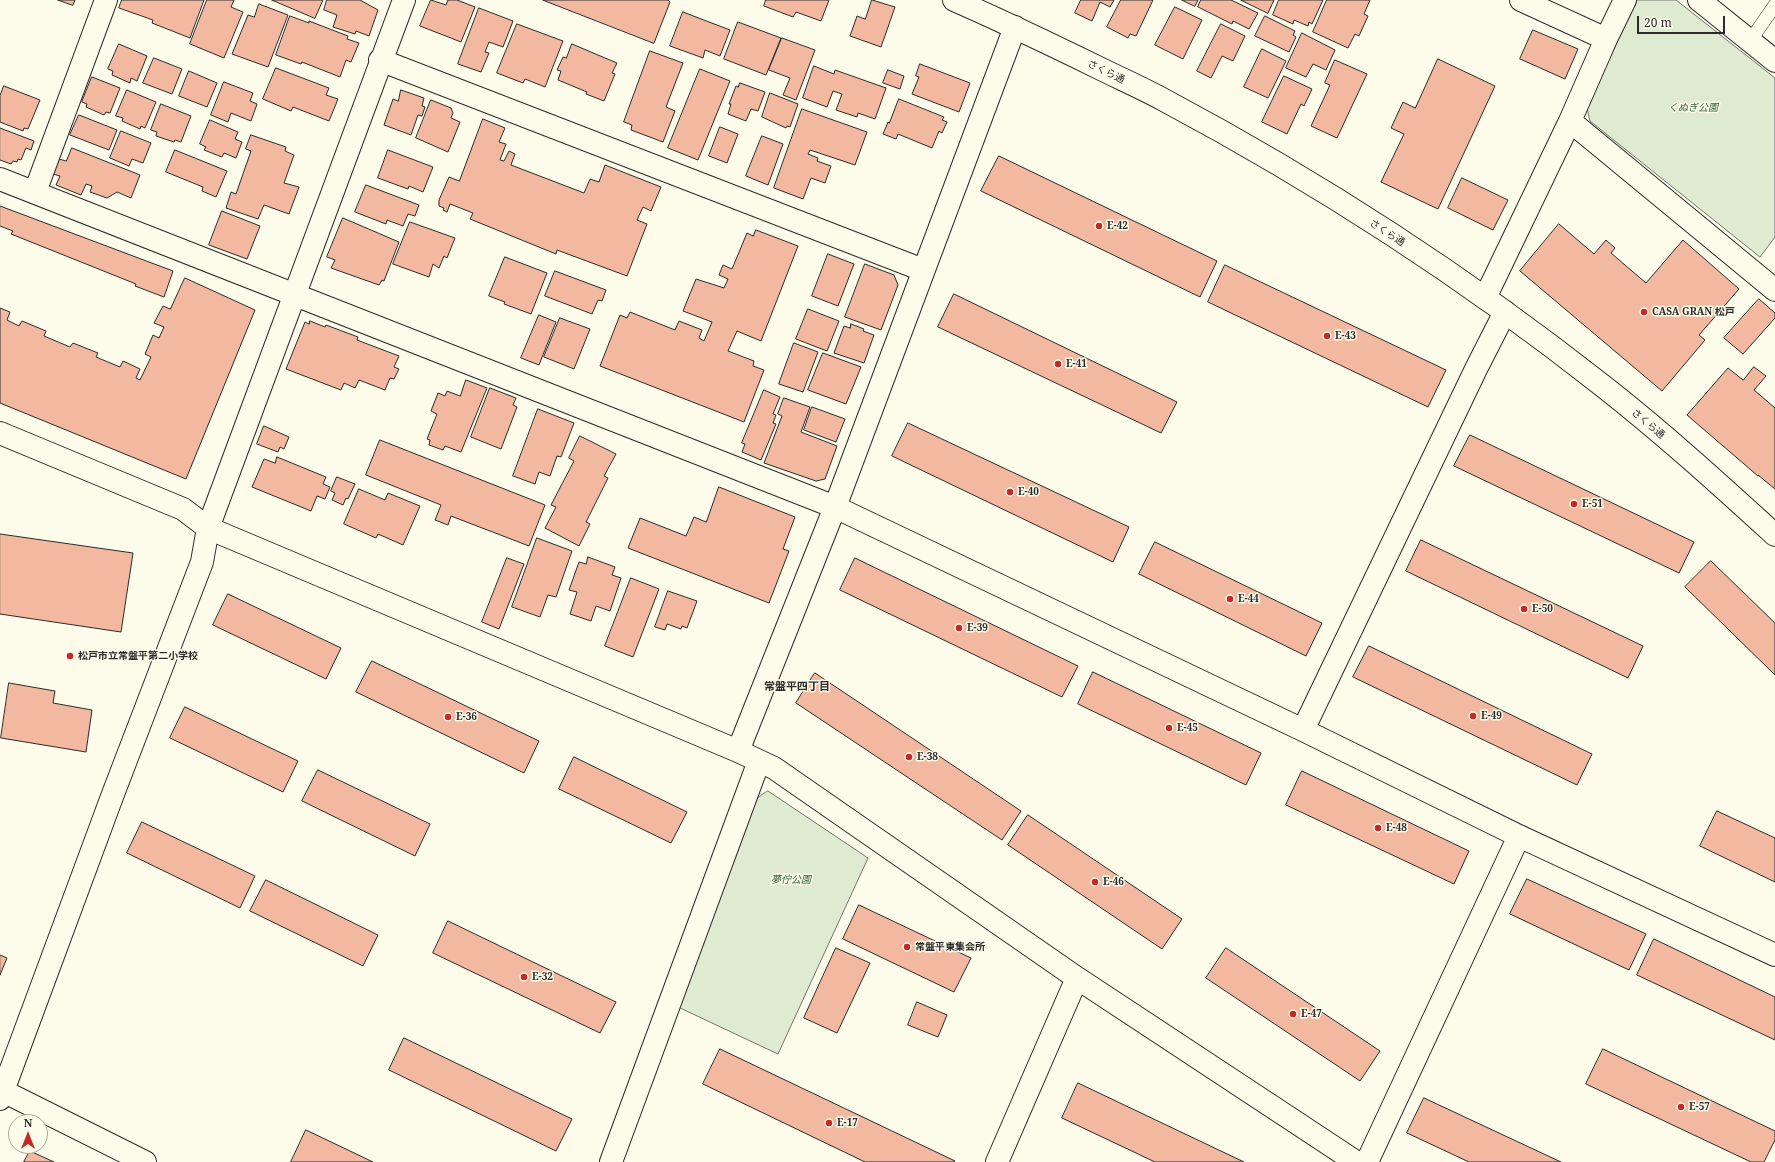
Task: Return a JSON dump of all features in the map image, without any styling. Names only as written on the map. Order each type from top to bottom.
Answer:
[{"type":"street","points":[[35,192],[106,0]]},
{"type":"street","name":"さくら通","points":[[954,0],[1015,27],[1162,99],[1292,171],[1506,312],[1604,387],[1703,469],[1775,535]]},
{"type":"street","points":[[1521,0],[1606,38]]},
{"type":"street","points":[[1485,298],[1570,121],[1606,38],[1625,0]]},
{"type":"street","points":[[1699,0],[1775,61]]},
{"type":"street","points":[[145,1162],[2,1095],[113,794],[202,562],[208,528],[380,60],[400,1]]},
{"type":"street","points":[[738,751],[835,507],[1015,27]]},
{"type":"street","points":[[380,60],[923,270]]},
{"type":"street","points":[[1570,121],[1775,290]]},
{"type":"street","points":[[0,179],[835,507],[1303,730],[1519,836],[1775,955]]},
{"type":"street","points":[[1303,730],[1476,369],[1506,312]]},
{"type":"street","points":[[0,434],[182,509],[208,528],[738,751],[774,768],[1077,978],[1356,1162]]},
{"type":"street","points":[[611,1162],[759,761]]},
{"type":"street","points":[[1367,1162],[1519,836]]},
{"type":"street","points":[[997,1162],[1077,978]]},
{"type":"lane","points":[[1750,42],[1775,5]]},
{"type":"green space","name":"くぬぎ公園","points":[[1637,0],[1676,0],[1775,78],[1775,237],[1760,257],[1590,121],[1587,108]]},
{"type":"green space","name":"夢佇公園","points":[[768,791],[868,858],[778,1054],[678,1007],[756,799]]},
{"type":"building","points":[[58,0],[75,0],[73,5]]},
{"type":"building","points":[[122,0],[204,0],[190,38],[152,23],[153,20],[119,8]]},
{"type":"building","points":[[207,0],[234,0],[231,7],[243,12],[224,58],[190,44]]},
{"type":"building","points":[[272,0],[323,0],[315,18]]},
{"type":"building","points":[[327,0],[360,0],[378,10],[369,36],[356,31],[355,34],[333,27],[337,15],[324,10]]},
{"type":"building","points":[[431,0],[446,5],[448,0],[457,0],[475,7],[461,42],[420,26]]},
{"type":"building","points":[[543,0],[668,0],[670,2],[654,43]]},
{"type":"building","points":[[766,0],[829,0],[821,21],[796,12],[793,17],[764,6]]},
{"type":"building","points":[[872,0],[895,7],[881,47],[850,36],[857,16],[865,19]]},
{"type":"building","points":[[1081,0],[1114,0],[1110,7],[1100,2],[1092,21],[1075,13]]},
{"type":"building","points":[[1121,0],[1153,0],[1136,36],[1130,34],[1128,38],[1107,27]]},
{"type":"building","points":[[1182,0],[1198,0],[1195,6]]},
{"type":"building","points":[[1201,0],[1231,0],[1258,13],[1249,29],[1233,21],[1232,24],[1198,7]]},
{"type":"building","points":[[1241,0],[1274,0],[1268,13]]},
{"type":"building","points":[[1279,0],[1323,0],[1312,24],[1309,22],[1308,26],[1294,20],[1293,24],[1273,15]]},
{"type":"building","points":[[1327,0],[1370,0],[1364,14],[1368,16],[1359,36],[1355,34],[1348,48],[1313,32]]},
{"type":"building","points":[[259,4],[288,15],[268,67],[232,54],[248,15],[254,17]]},
{"type":"building","points":[[1175,7],[1202,20],[1183,59],[1155,45]]},
{"type":"building","points":[[479,8],[513,21],[503,47],[489,42],[485,52],[489,53],[481,72],[458,64]]},
{"type":"building","points":[[683,12],[730,30],[720,56],[705,50],[703,58],[670,46]]},
{"type":"building","points":[[290,16],[309,23],[309,21],[348,36],[347,39],[359,43],[351,62],[346,60],[340,77],[302,62],[301,64],[276,55]]},
{"type":"building","points":[[1265,16],[1295,31],[1293,35],[1296,37],[1289,52],[1255,36]]},
{"type":"building","points":[[738,22],[781,38],[766,75],[724,59]]},
{"type":"building","points":[[517,24],[563,41],[545,87],[525,79],[523,83],[497,73]]},
{"type":"building","points":[[1221,24],[1245,36],[1233,61],[1222,56],[1211,78],[1197,71]]},
{"type":"building","points":[[1533,30],[1578,49],[1565,79],[1520,59]]},
{"type":"building","points":[[1302,33],[1335,50],[1326,70],[1313,64],[1306,77],[1286,68]]},
{"type":"building","points":[[782,38],[815,50],[796,100],[783,95],[790,78],[769,70]]},
{"type":"building","points":[[119,44],[147,56],[137,81],[131,78],[130,83],[112,75],[113,71],[108,69]]},
{"type":"building","points":[[572,44],[617,63],[612,73],[615,74],[604,101],[558,80],[561,71],[557,70],[563,57],[566,58]]},
{"type":"building","points":[[1262,49],[1286,61],[1268,98],[1244,87]]},
{"type":"building","points":[[650,51],[683,63],[666,107],[675,111],[663,142],[631,130],[632,125],[624,122]]},
{"type":"building","points":[[154,58],[182,69],[172,94],[143,83]]},
{"type":"building","points":[[1438,59],[1495,86],[1438,209],[1381,182],[1404,134],[1391,128],[1403,102],[1415,108]]},
{"type":"building","points":[[1335,60],[1367,74],[1337,138],[1311,126],[1330,85],[1325,83]]},
{"type":"building","points":[[920,64],[970,83],[959,112],[912,94],[919,77],[916,76]]},
{"type":"building","points":[[814,66],[834,74],[835,70],[886,88],[875,119],[858,113],[857,117],[836,110],[842,94],[833,91],[827,107],[803,98]]},
{"type":"building","points":[[276,68],[329,88],[326,95],[338,99],[329,121],[293,107],[291,111],[263,99]]},
{"type":"building","points":[[700,69],[730,81],[698,160],[668,148]]},
{"type":"building","points":[[888,70],[904,76],[900,89],[883,83]]},
{"type":"building","points":[[189,71],[217,83],[207,107],[179,96]]},
{"type":"building","points":[[1284,76],[1312,89],[1304,106],[1301,104],[1287,134],[1262,122]]},
{"type":"building","points":[[92,77],[120,88],[110,113],[106,112],[104,115],[86,107],[87,104],[82,102]]},
{"type":"building","points":[[224,82],[253,93],[250,101],[257,104],[251,121],[231,113],[228,122],[211,115]]},
{"type":"building","points":[[740,83],[765,92],[758,111],[751,109],[746,121],[728,114],[731,104],[729,104],[736,86],[738,87]]},
{"type":"building","points":[[4,86],[40,100],[28,129],[24,128],[23,131],[0,122],[0,96]]},
{"type":"building","points":[[127,90],[156,102],[145,128],[141,126],[140,129],[122,121],[123,118],[116,116]]},
{"type":"building","points":[[401,90],[424,98],[422,106],[425,107],[422,116],[418,115],[411,135],[384,125],[393,99],[398,101]]},
{"type":"building","points":[[770,93],[798,104],[790,127],[787,126],[786,128],[762,117]]},
{"type":"building","points":[[899,99],[944,117],[942,120],[947,122],[942,133],[939,131],[932,148],[898,134],[896,139],[883,134]]},
{"type":"building","points":[[431,100],[451,108],[453,113],[451,118],[460,122],[448,152],[416,138]]},
{"type":"building","points":[[161,104],[191,116],[181,142],[175,140],[174,142],[156,136],[157,132],[151,130]]},
{"type":"building","points":[[802,109],[867,132],[855,165],[810,150],[808,154],[818,158],[817,161],[831,166],[825,183],[811,178],[803,199],[774,188]]},
{"type":"building","points":[[79,115],[117,130],[109,150],[70,135]]},
{"type":"building","points":[[483,119],[505,128],[499,142],[506,144],[500,160],[504,161],[509,151],[515,154],[511,165],[584,193],[590,179],[599,182],[605,165],[661,187],[651,211],[643,207],[637,220],[647,224],[627,276],[557,250],[556,254],[470,219],[473,213],[450,204],[447,212],[443,210],[444,208],[439,206],[439,200],[449,177],[459,181]]},
{"type":"building","points":[[210,120],[238,132],[235,139],[242,142],[236,158],[224,153],[222,157],[204,150],[206,147],[200,144]]},
{"type":"building","points":[[720,127],[738,134],[727,163],[709,156]]},
{"type":"building","points":[[0,128],[34,141],[31,150],[26,148],[21,160],[18,159],[17,162],[13,161],[11,164],[0,160]]},
{"type":"building","points":[[121,131],[151,143],[143,163],[132,159],[129,166],[110,158]]},
{"type":"building","points":[[251,135],[286,147],[285,151],[294,155],[284,183],[299,187],[289,214],[264,205],[258,219],[226,208],[231,192],[236,194],[251,151],[246,149]]},
{"type":"building","points":[[762,136],[783,144],[768,185],[746,176]]},
{"type":"building","points":[[72,148],[140,175],[131,198],[117,192],[107,198],[90,192],[92,186],[86,184],[81,195],[56,185],[60,176],[53,174],[59,159],[66,161]]},
{"type":"building","points":[[175,150],[227,171],[216,197],[202,191],[203,187],[166,172]]},
{"type":"building","points":[[388,150],[433,167],[423,192],[409,186],[408,189],[378,178]]},
{"type":"building","name":"E-42","points":[[999,156],[1217,261],[1200,297],[981,191]]},
{"type":"building","points":[[1462,178],[1508,200],[1493,230],[1448,208]]},
{"type":"building","points":[[366,185],[419,205],[415,216],[408,214],[403,226],[387,220],[386,224],[355,212]]},
{"type":"building","points":[[0,206],[173,271],[164,297],[135,286],[136,284],[11,234],[13,231],[0,226]]},
{"type":"building","points":[[222,211],[260,226],[247,259],[209,245]]},
{"type":"building","points":[[343,218],[399,242],[384,281],[382,280],[379,285],[331,268],[335,260],[327,257]]},
{"type":"building","points":[[410,222],[455,238],[447,258],[444,256],[439,268],[433,264],[429,277],[393,264]]},
{"type":"building","name":"CASA GRAN 松戸","points":[[1559,224],[1594,254],[1606,240],[1615,248],[1611,253],[1646,283],[1683,240],[1739,289],[1699,335],[1705,340],[1662,391],[1520,271]]},
{"type":"building","points":[[756,230],[798,246],[761,341],[737,331],[728,351],[754,361],[753,366],[764,370],[744,422],[600,366],[620,315],[627,318],[630,312],[675,330],[679,321],[702,330],[699,338],[704,341],[712,322],[683,311],[696,279],[724,288],[728,279],[719,275],[723,265],[732,269],[747,233],[753,236]]},
{"type":"building","points":[[828,254],[854,264],[838,306],[812,296]]},
{"type":"building","points":[[505,257],[547,273],[531,314],[504,304],[505,302],[489,296]]},
{"type":"building","points":[[865,264],[894,275],[898,285],[881,330],[845,317]]},
{"type":"building","name":"E-43","points":[[1225,265],[1446,370],[1428,407],[1208,302]]},
{"type":"building","points":[[555,271],[606,290],[602,301],[598,300],[592,314],[545,296]]},
{"type":"building","points":[[185,278],[255,310],[186,479],[0,403],[0,308],[10,312],[7,320],[19,326],[22,321],[46,331],[44,336],[70,347],[73,343],[98,353],[96,357],[120,367],[123,361],[140,369],[136,378],[140,380],[151,357],[145,354],[153,335],[159,338],[164,327],[154,323],[163,306],[170,309]]},
{"type":"building","name":"E-41","points":[[954,294],[1177,402],[1161,433],[938,327]]},
{"type":"building","points":[[1759,299],[1775,313],[1775,318],[1743,354],[1724,338]]},
{"type":"building","points":[[808,309],[839,321],[827,351],[796,339]]},
{"type":"building","points":[[539,315],[556,322],[539,365],[521,358]]},
{"type":"building","points":[[560,318],[590,329],[574,369],[544,357]]},
{"type":"building","points":[[310,321],[325,327],[326,325],[358,337],[357,340],[399,356],[394,367],[399,369],[394,379],[390,378],[385,390],[359,380],[355,388],[344,383],[341,390],[286,369],[305,322],[309,324]]},
{"type":"building","points":[[851,324],[874,335],[864,363],[834,353],[844,326],[850,328]]},
{"type":"building","points":[[794,343],[818,352],[803,392],[779,384]]},
{"type":"building","points":[[823,353],[861,367],[846,404],[808,390]]},
{"type":"building","points":[[1754,367],[1766,376],[1754,390],[1775,408],[1775,489],[1687,415],[1728,368],[1743,380]]},
{"type":"building","points":[[466,380],[487,388],[461,452],[445,446],[443,450],[429,445],[430,440],[427,439],[437,414],[431,411],[438,393],[445,396],[447,391],[460,396]]},
{"type":"building","points":[[490,388],[516,398],[513,405],[517,407],[501,449],[471,437]]},
{"type":"building","points":[[764,390],[780,397],[773,414],[776,415],[773,423],[776,424],[761,460],[742,452],[745,444],[742,443]]},
{"type":"building","points":[[784,398],[810,407],[801,432],[837,446],[825,479],[816,481],[764,463],[782,416],[778,414]]},
{"type":"building","points":[[812,407],[845,419],[836,442],[804,430]]},
{"type":"building","points":[[538,409],[574,423],[561,457],[557,456],[550,476],[539,472],[535,484],[513,476]]},
{"type":"building","name":"E-40","points":[[908,423],[1129,527],[1113,562],[892,456]]},
{"type":"building","points":[[264,426],[289,437],[284,449],[280,447],[278,452],[257,444]]},
{"type":"building","name":"E-51","points":[[1470,435],[1694,542],[1679,573],[1454,466]]},
{"type":"building","points":[[580,436],[616,454],[604,476],[608,478],[586,522],[590,524],[579,546],[545,528],[556,507],[551,505],[574,461],[569,458]]},
{"type":"building","points":[[380,440],[545,505],[529,546],[451,516],[448,525],[435,520],[441,505],[366,475]]},
{"type":"building","points":[[277,457],[326,477],[323,484],[330,487],[325,499],[317,496],[311,511],[252,487],[264,459],[275,463]]},
{"type":"building","points":[[337,477],[355,484],[348,499],[346,498],[343,505],[332,500],[335,493],[331,491]]},
{"type":"building","points":[[719,487],[795,517],[783,549],[789,551],[769,603],[628,548],[640,518],[686,536],[694,517],[706,522]]},
{"type":"building","points":[[359,489],[385,500],[388,493],[420,506],[403,545],[378,534],[376,538],[344,524]]},
{"type":"building","points":[[0,534],[133,553],[121,632],[0,614]]},
{"type":"building","points":[[537,538],[572,551],[556,597],[548,595],[540,617],[512,607]]},
{"type":"building","name":"E-50","points":[[1421,540],[1643,646],[1628,678],[1406,571]]},
{"type":"building","name":"E-44","points":[[1155,542],[1322,623],[1306,656],[1139,574]]},
{"type":"building","points":[[588,557],[615,567],[612,575],[621,578],[610,611],[596,606],[591,621],[570,614],[577,592],[569,590],[579,562],[586,564]]},
{"type":"building","points":[[507,558],[524,564],[499,629],[482,622]]},
{"type":"building","name":"E-39","points":[[855,558],[1078,666],[1062,697],[840,590]]},
{"type":"building","points":[[1711,561],[1775,623],[1775,675],[1685,587]]},
{"type":"building","points":[[631,578],[659,589],[633,657],[605,646]]},
{"type":"building","points":[[668,591],[697,601],[687,628],[682,626],[681,629],[667,624],[665,630],[655,627]]},
{"type":"building","points":[[228,594],[341,648],[326,679],[213,625]]},
{"type":"building","name":"E-49","points":[[1369,646],[1592,754],[1577,785],[1353,677]]},
{"type":"building","name":"E-36","points":[[372,661],[539,741],[524,773],[356,692]]},
{"type":"building","name":"E-45","points":[[1093,672],[1261,753],[1246,785],[1078,704]]},
{"type":"building","name":"E-38","points":[[815,673],[1021,811],[1002,840],[796,703]]},
{"type":"building","points":[[9,683],[55,691],[53,703],[92,710],[86,752],[1,738]]},
{"type":"building","points":[[185,707],[298,761],[283,792],[170,738]]},
{"type":"building","points":[[574,757],[687,812],[671,843],[559,789]]},
{"type":"building","points":[[318,770],[430,824],[415,856],[302,801]]},
{"type":"building","name":"E-48","points":[[1302,771],[1469,851],[1454,884],[1286,805]]},
{"type":"building","points":[[1717,811],[1775,838],[1775,882],[1700,846]]},
{"type":"building","name":"E-46","points":[[1028,815],[1182,919],[1162,949],[1008,845]]},
{"type":"building","points":[[142,822],[255,876],[240,908],[127,853]]},
{"type":"building","points":[[1527,879],[1646,934],[1629,970],[1510,914]]},
{"type":"building","points":[[266,880],[378,935],[363,966],[250,911]]},
{"type":"building","points":[[859,905],[971,958],[954,992],[843,939]]},
{"type":"building","name":"E-32","points":[[448,921],[616,1002],[600,1033],[433,953]]},
{"type":"building","points":[[1654,939],[1775,997],[1775,1040],[1637,975]]},
{"type":"building","points":[[836,948],[870,963],[837,1033],[804,1018]]},
{"type":"building","name":"E-47","points":[[1226,948],[1380,1051],[1360,1081],[1206,978]]},
{"type":"building","points":[[0,955],[7,958],[0,975]]},
{"type":"building","points":[[917,1002],[947,1015],[938,1037],[908,1025]]},
{"type":"building","points":[[404,1038],[572,1119],[556,1151],[389,1070]]},
{"type":"building","name":"E-17","points":[[720,1049],[955,1161],[865,1162],[703,1084]]},
{"type":"building","name":"E-57","points":[[1603,1049],[1775,1131],[1775,1140],[1764,1162],[1751,1162],[1586,1084]]},
{"type":"building","points":[[1078,1083],[1244,1162],[1155,1162],[1062,1118]]},
{"type":"building","points":[[1424,1098],[1561,1162],[1469,1162],[1407,1133]]},
{"type":"building","points":[[306,1130],[373,1162],[291,1162]]},
{"type":"building","points":[[28,1154],[37,1154],[54,1162],[24,1162]]},
{"type":"place","name":"E-42","points":[[1099,226]]},
{"type":"place","name":"CASA GRAN 松戸","points":[[1644,312]]},
{"type":"place","name":"E-43","points":[[1327,336]]},
{"type":"place","name":"E-41","points":[[1058,364]]},
{"type":"place","name":"E-40","points":[[1010,492]]},
{"type":"place","name":"E-51","points":[[1574,504]]},
{"type":"place","name":"E-44","points":[[1230,599]]},
{"type":"place","name":"E-50","points":[[1524,609]]},
{"type":"place","name":"E-39","points":[[959,628]]},
{"type":"place","name":"松戸市立常盤平第二小学校","points":[[70,656]]},
{"type":"place","name":"E-49","points":[[1473,716]]},
{"type":"place","name":"E-36","points":[[448,717]]},
{"type":"place","name":"E-45","points":[[1169,728]]},
{"type":"place","name":"E-38","points":[[909,757]]},
{"type":"place","name":"E-48","points":[[1378,828]]},
{"type":"place","name":"E-46","points":[[1095,882]]},
{"type":"place","name":"常盤平東集会所","points":[[907,947]]},
{"type":"place","name":"E-32","points":[[524,977]]},
{"type":"place","name":"E-47","points":[[1293,1014]]},
{"type":"place","name":"E-57","points":[[1681,1107]]},
{"type":"place","name":"E-17","points":[[829,1123]]},
{"type":"district","name":"常盤平四丁目","points":[[797,687]]}]
